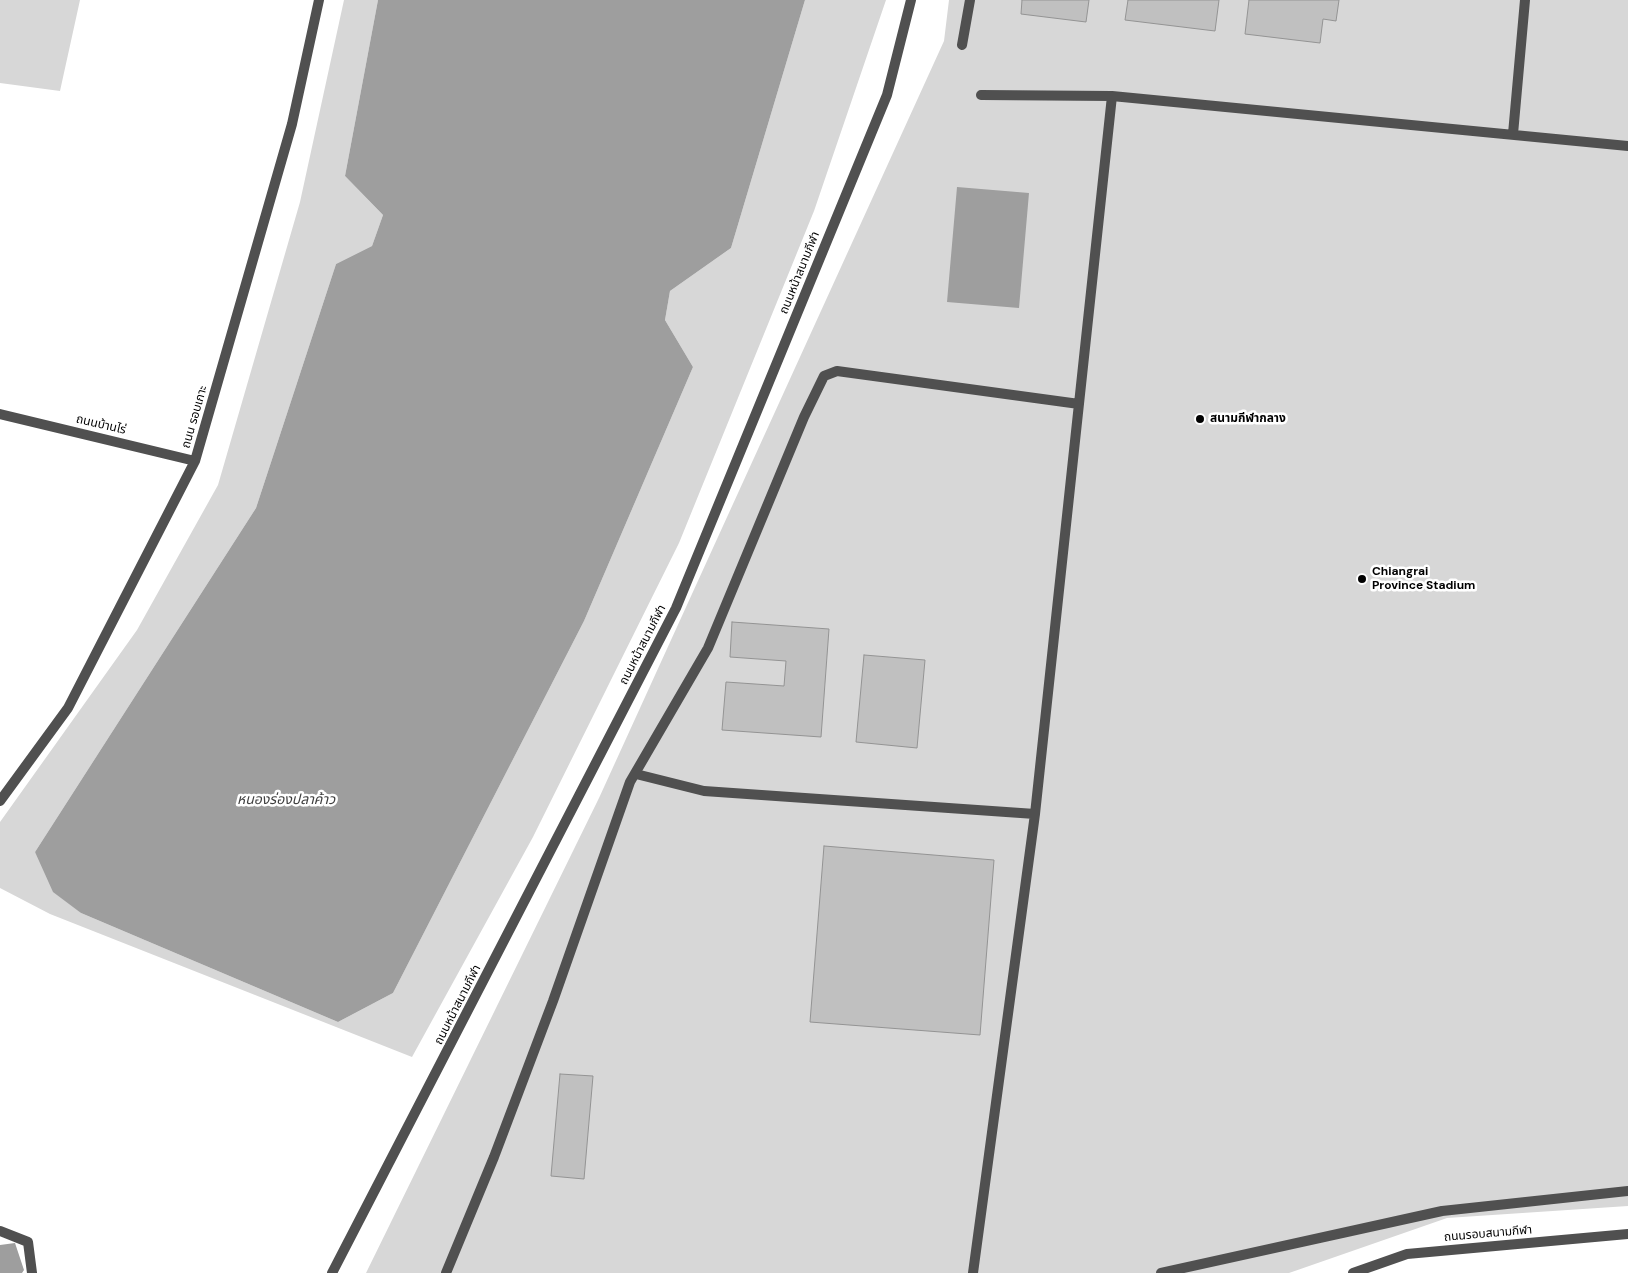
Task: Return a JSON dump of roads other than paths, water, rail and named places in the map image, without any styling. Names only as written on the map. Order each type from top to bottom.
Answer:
[{"type":"street","name":"ถนน รอบเกาะ","points":[[0,800],[68,708],[195,461],[292,124],[319,0]]},
{"type":"street","name":"ถนนหน้าสนามกีฬา","points":[[332,1273],[676,608],[887,95],[911,0]]},
{"type":"street","points":[[962,45],[970,0]]},
{"type":"street","points":[[1513,134],[1525,0]]},
{"type":"street","points":[[981,95],[1112,96],[1628,146]]},
{"type":"street","points":[[973,1273],[1035,814],[1112,96]]},
{"type":"street","points":[[446,1273],[497,1148],[630,782],[708,648],[804,417],[824,376],[837,371],[1079,404]]},
{"type":"street","name":"ถนนบ้านไร่","points":[[0,414],[195,461]]},
{"type":"street","points":[[636,774],[704,791],[1035,814]]},
{"type":"street","points":[[1161,1273],[1442,1211],[1628,1191]]},
{"type":"street","points":[[0,1231],[28,1242],[32,1273]]},
{"type":"street","name":"ถนนรอบสนามกีฬา","points":[[1352,1273],[1408,1254],[1628,1234]]},
{"type":"water","name":"หนองร่องปลาค้าว","points":[[378,0],[805,0],[731,248],[670,291],[665,320],[693,367],[584,621],[393,993],[338,1022],[81,913],[53,892],[35,852],[256,508],[336,264],[372,246],[383,215],[345,176]]},
{"type":"water","points":[[957,187],[1029,193],[1019,308],[947,302]]},
{"type":"water","points":[[15,1243],[24,1270],[22,1273],[0,1273],[0,1245]]},
{"type":"place","name":"สนามกีฬากลาง","points":[[1200,419]]},
{"type":"place","name":"Chiangrai Province Stadium","points":[[1362,579]]}]
